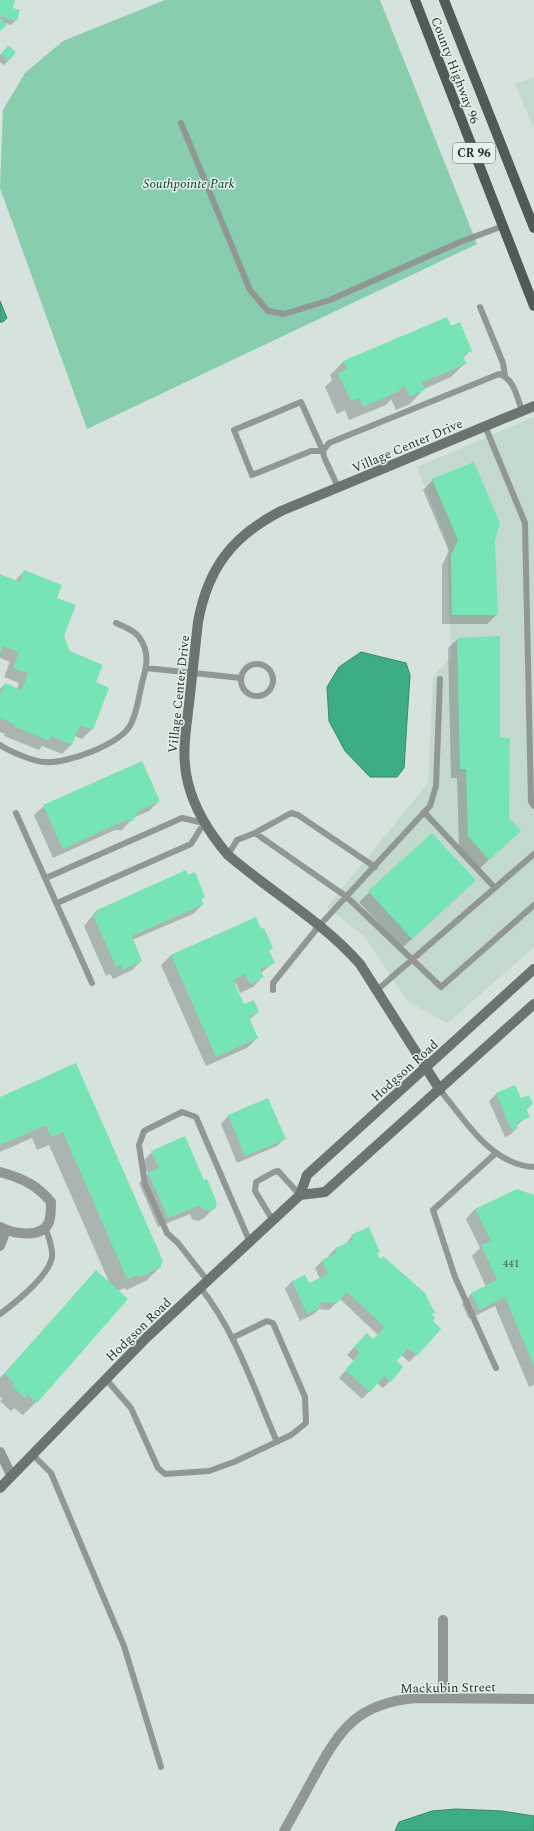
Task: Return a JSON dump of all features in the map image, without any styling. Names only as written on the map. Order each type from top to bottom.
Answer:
[{"type":"main road","name":"County Highway 96","points":[[415,0],[534,306]]},
{"type":"main road","name":"County Highway 96","points":[[444,0],[534,228]]},
{"type":"main road","name":"Village Center Drive","points":[[440,1090],[360,964],[344,946],[228,855],[215,840],[204,822],[188,783],[184,764],[192,673],[202,603],[216,567],[228,550],[243,535],[260,522],[281,511],[534,406]]},
{"type":"main road","name":"Hodgson Road","points":[[0,1488],[105,1378],[249,1240],[300,1195],[307,1175],[534,970]]},
{"type":"main road","points":[[300,1195],[325,1192],[534,1004]]},
{"type":"street","points":[[0,1172],[40,1189],[51,1202],[49,1222],[45,1227],[40,1231],[16,1233],[3,1229],[0,1246]]},
{"type":"street","points":[[0,1452],[11,1475]]},
{"type":"street","points":[[442,1698],[443,1620]]},
{"type":"street","name":"Mackubin Street","points":[[284,1831],[337,1736],[350,1723],[375,1708],[397,1700],[442,1698],[534,1699]]},
{"type":"lane","points":[[182,122],[250,290],[268,312],[284,314],[330,300],[460,242],[503,226]]},
{"type":"lane","points":[[480,307],[503,363],[505,376]]},
{"type":"lane","points":[[323,451],[329,443],[493,375],[505,376],[510,380],[522,410]]},
{"type":"lane","points":[[323,451],[311,451],[252,475],[234,430],[301,402],[323,451],[324,457],[338,487]]},
{"type":"lane","points":[[485,426],[525,523],[531,802],[534,806]]},
{"type":"lane","points":[[0,744],[26,757],[44,762],[58,762],[100,748],[118,738],[131,724],[148,663],[144,646],[138,635],[116,623]]},
{"type":"lane","points":[[254,663],[264,664],[272,671],[274,683],[269,691],[261,696],[251,695],[243,688],[241,678],[246,668],[254,663]]},
{"type":"lane","points":[[146,668],[241,678]]},
{"type":"lane","points":[[273,990],[273,983],[319,926],[430,806],[436,786],[440,679]]},
{"type":"lane","points":[[424,812],[495,888]]},
{"type":"lane","points":[[16,813],[92,983]]},
{"type":"lane","points":[[228,855],[237,840],[255,833],[291,813],[298,815],[375,867]]},
{"type":"lane","points":[[46,878],[182,818],[204,822],[191,844],[57,903]]},
{"type":"lane","points":[[255,833],[347,897],[441,987],[534,904]]},
{"type":"lane","points":[[377,990],[534,854]]},
{"type":"lane","points":[[440,1090],[496,1153],[506,1160],[520,1166],[534,1167]]},
{"type":"lane","points":[[207,1280],[178,1243],[166,1233],[145,1184],[139,1145],[144,1132],[182,1112],[196,1117],[249,1240]]},
{"type":"lane","points":[[496,1153],[433,1210],[455,1277],[496,1368]]},
{"type":"lane","points":[[272,1219],[255,1191],[256,1182],[278,1171],[300,1195]]},
{"type":"lane","points":[[0,1314],[37,1282],[52,1258],[51,1244],[45,1227]]},
{"type":"lane","points":[[200,1287],[215,1306],[232,1338],[277,1442]]},
{"type":"lane","points":[[105,1378],[131,1408],[158,1468],[164,1474],[209,1471],[277,1442],[291,1435],[306,1423],[305,1397],[273,1323],[268,1321],[232,1338]]},
{"type":"lane","points":[[32,1454],[51,1474],[124,1646],[161,1767]]},
{"type":"shaded area","points":[[534,77],[534,128],[515,84]]},
{"type":"shaded area","points":[[0,301],[7,318],[3,322],[0,322]]},
{"type":"shaded area","points":[[534,417],[534,947],[448,1023],[408,1002],[364,936],[327,907],[428,783],[433,677],[451,657],[447,542],[417,467]]},
{"type":"shaded area","points":[[361,652],[406,663],[410,675],[404,768],[397,777],[370,777],[345,751],[329,721],[327,687],[339,667]]},
{"type":"shaded area","points":[[456,1809],[502,1811],[534,1816],[534,1831],[395,1831],[399,1822],[432,1811]]},
{"type":"green space","name":"Southpointe Park","points":[[165,0],[380,0],[477,244],[87,429],[0,188],[3,110],[25,73],[63,41]]},
{"type":"building","points":[[0,0],[15,0],[13,8],[20,10],[17,21],[0,16]]},
{"type":"building","points":[[0,18],[7,25],[0,31]]},
{"type":"building","points":[[8,45],[16,52],[9,61],[1,54]]},
{"type":"building","points":[[447,317],[451,326],[460,322],[472,351],[463,355],[466,364],[422,382],[425,390],[409,397],[405,386],[399,389],[400,391],[363,407],[359,398],[351,401],[338,373],[347,369],[343,361]]},
{"type":"building","points":[[474,462],[500,523],[495,540],[498,615],[452,615],[451,554],[458,540],[432,479]]},
{"type":"building","points":[[24,570],[62,585],[57,598],[76,605],[64,636],[70,651],[103,665],[96,682],[109,688],[93,730],[80,725],[72,745],[51,736],[49,741],[13,726],[14,724],[0,718],[0,695],[5,683],[22,690],[28,673],[13,668],[19,652],[3,646],[0,654],[0,574],[20,582]]},
{"type":"building","points":[[500,636],[500,737],[510,738],[509,818],[521,831],[489,860],[468,836],[466,769],[460,769],[457,638]]},
{"type":"building","points":[[142,761],[160,801],[137,812],[133,821],[126,820],[63,849],[43,805]]},
{"type":"building","points":[[432,833],[476,880],[412,939],[368,891]]},
{"type":"building","points":[[186,870],[188,875],[195,872],[205,897],[201,899],[204,904],[132,936],[142,961],[123,970],[120,965],[116,967],[93,915],[97,913],[97,910]]},
{"type":"building","points":[[256,917],[261,929],[264,928],[273,948],[269,950],[275,963],[260,969],[264,977],[250,984],[245,974],[233,980],[244,1004],[254,1000],[259,1012],[249,1017],[258,1038],[216,1057],[171,955]]},
{"type":"building","points":[[76,1063],[163,1261],[161,1267],[139,1277],[138,1275],[127,1279],[63,1132],[51,1137],[46,1125],[0,1145],[0,1097]]},
{"type":"building","points":[[515,1085],[521,1098],[529,1095],[533,1104],[526,1108],[530,1117],[516,1123],[518,1128],[512,1131],[496,1093]]},
{"type":"building","points":[[268,1098],[286,1139],[245,1156],[228,1115]]},
{"type":"building","points":[[185,1136],[204,1180],[207,1179],[217,1203],[215,1209],[209,1211],[202,1209],[200,1205],[168,1218],[148,1173],[159,1168],[151,1151]]},
{"type":"building","points":[[517,1189],[534,1195],[534,1366],[505,1297],[479,1310],[471,1293],[497,1280],[481,1245],[491,1241],[475,1209]]},
{"type":"building","points":[[369,1227],[380,1252],[377,1253],[380,1259],[383,1256],[425,1293],[435,1313],[431,1314],[435,1317],[433,1321],[441,1329],[417,1356],[408,1348],[397,1361],[403,1367],[391,1382],[384,1376],[370,1392],[345,1370],[360,1353],[354,1347],[367,1333],[373,1339],[385,1327],[347,1292],[337,1303],[319,1302],[322,1307],[307,1314],[292,1281],[305,1275],[309,1283],[328,1274],[322,1260],[337,1253],[335,1248],[353,1240],[351,1235]]},
{"type":"building","points":[[96,1270],[128,1299],[37,1403],[28,1395],[25,1398],[12,1386],[15,1384],[4,1374]]}]
